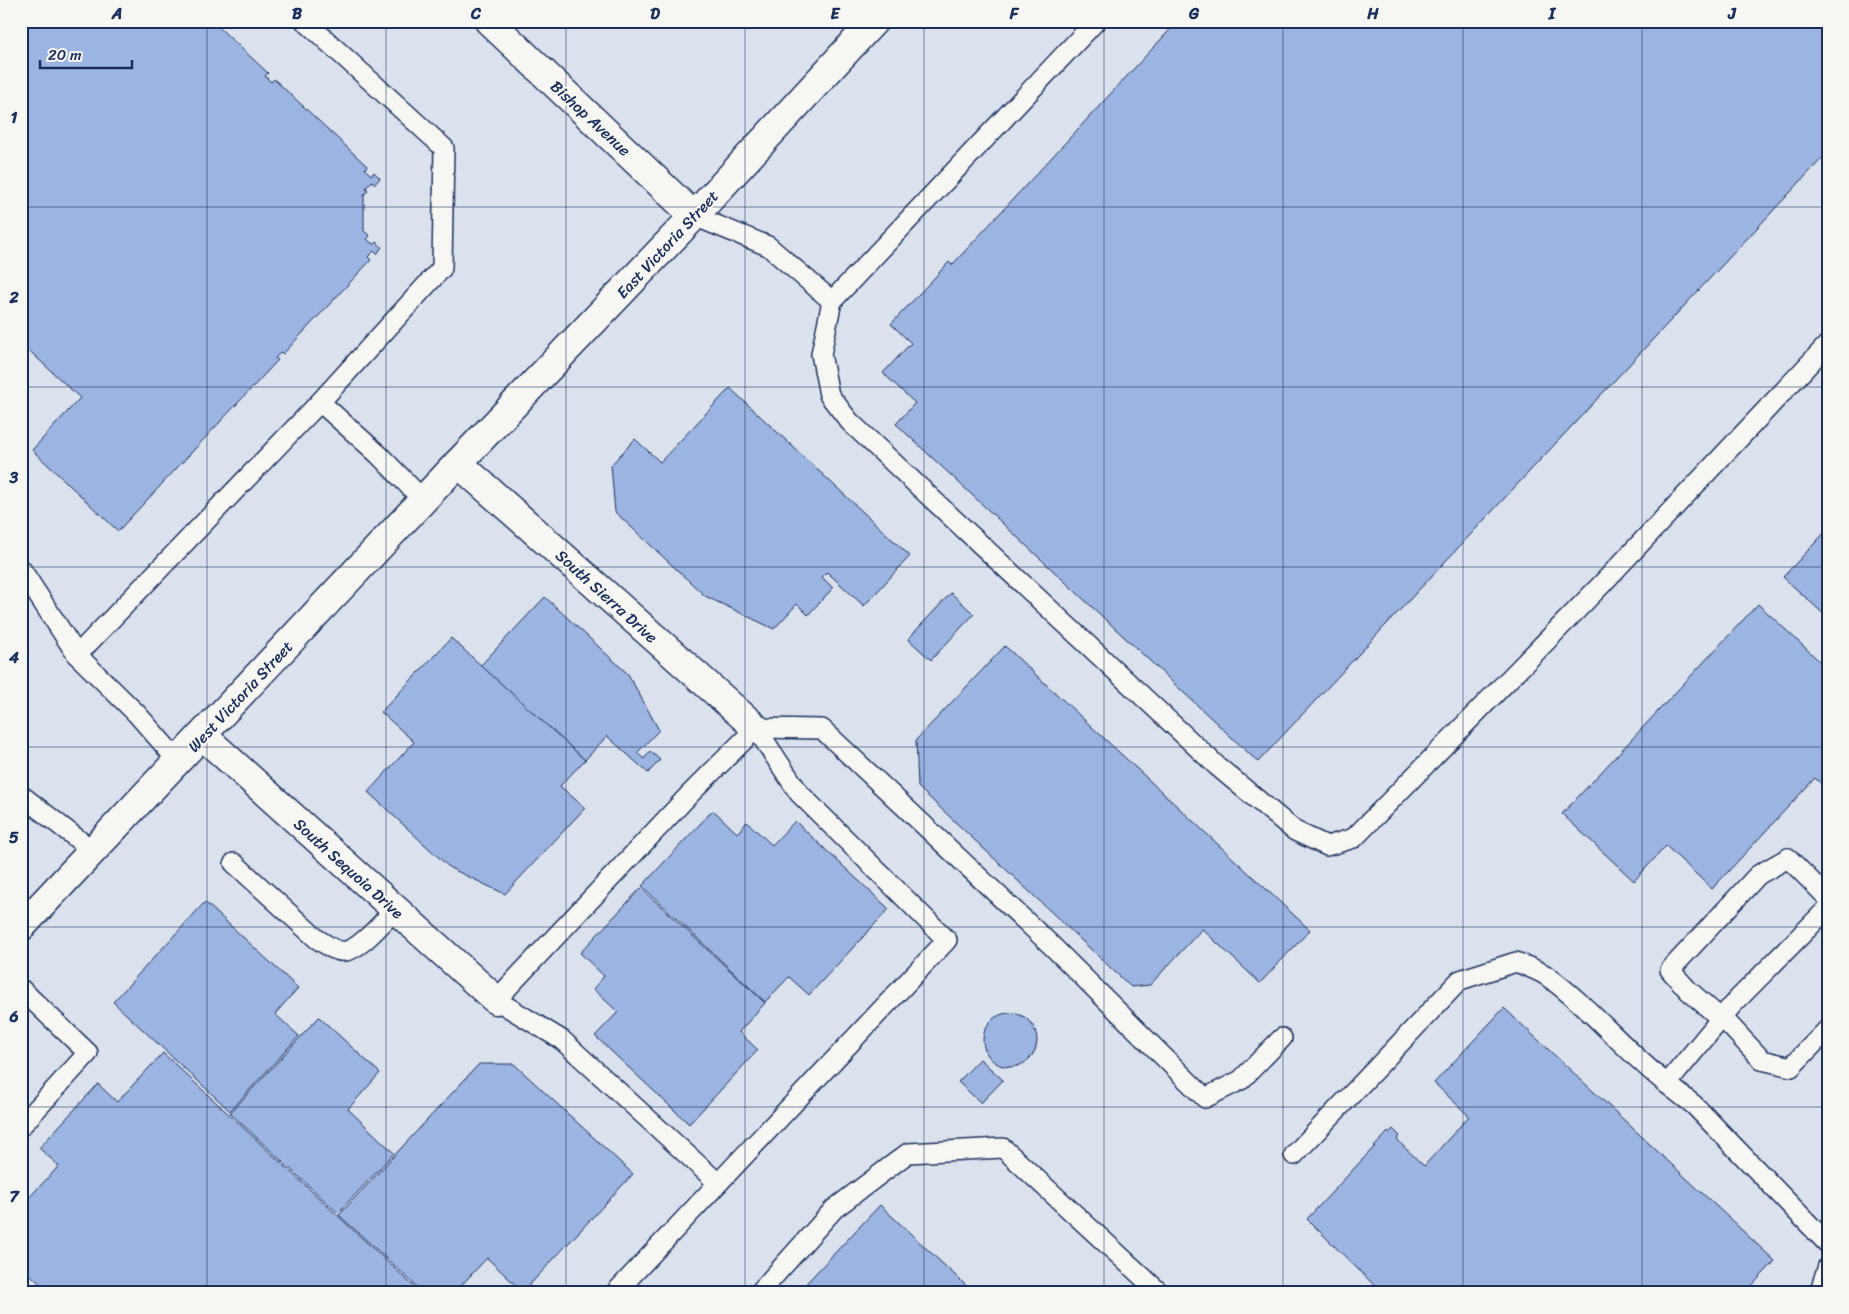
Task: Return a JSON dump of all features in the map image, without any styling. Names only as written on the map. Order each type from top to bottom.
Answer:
[{"type":"main road","name":"Bishop Avenue","points":[[489,21],[694,216]]},
{"type":"main road","name":"East Victoria Street","points":[[458,463],[694,216],[874,21]]},
{"type":"main road","name":"West Victoria Street","points":[[21,927],[458,463]]},
{"type":"main road","name":"South Sierra Drive","points":[[458,463],[756,728]]},
{"type":"main road","name":"South Sequoia Drive","points":[[202,736],[496,1000]]},
{"type":"lane","points":[[77,655],[320,402],[442,268],[444,148],[306,21]]},
{"type":"lane","points":[[1096,21],[832,301],[821,354],[829,395],[850,422],[1218,766],[1295,831],[1327,846],[1354,838],[1602,584],[1828,344]]},
{"type":"lane","points":[[694,216],[768,246],[832,301]]},
{"type":"lane","points":[[320,402],[379,455],[424,500]]},
{"type":"lane","points":[[21,569],[77,655],[137,714],[178,761]]},
{"type":"lane","points":[[615,1293],[947,940],[799,793],[756,728]]},
{"type":"lane","points":[[718,1183],[562,1040],[496,1000],[689,795],[756,728],[822,729],[1051,945],[1205,1098],[1241,1080],[1282,1038]]},
{"type":"lane","points":[[21,795],[93,851]]},
{"type":"lane","points":[[1828,898],[1788,858],[1758,874],[1670,970],[1688,990],[1721,1018],[1762,1060],[1791,1067],[1828,1029]]},
{"type":"lane","points":[[234,862],[317,939],[331,948],[346,951],[357,946],[396,909]]},
{"type":"lane","points":[[1667,1084],[1733,1004],[1828,908]]},
{"type":"lane","points":[[1294,1155],[1460,980],[1516,962],[1546,975],[1578,1002],[1647,1069],[1694,1105],[1828,1244]]},
{"type":"lane","points":[[21,990],[88,1053],[21,1126]]},
{"type":"lane","points":[[759,1293],[834,1209],[908,1153],[1003,1148],[1160,1293]]},
{"type":"lane","points":[[1819,1293],[1828,1266]]},
{"type":"shaded area","points":[[21,21],[1828,21],[1828,1293],[21,1293]]},
{"type":"building","points":[[21,21],[212,21],[268,73],[265,76],[271,82],[274,79],[367,166],[365,169],[371,175],[374,172],[380,178],[375,184],[372,181],[366,188],[368,190],[364,195],[364,231],[370,236],[367,239],[374,245],[376,242],[382,247],[377,254],[374,251],[368,257],[371,260],[283,354],[281,352],[275,358],[278,360],[118,531],[32,450],[80,398],[21,343]]},
{"type":"building","points":[[1178,21],[1828,21],[1828,152],[1258,762],[896,424],[915,403],[883,373],[911,343],[891,324],[949,262],[952,265]]},
{"type":"building","points":[[730,388],[910,556],[864,606],[827,572],[822,577],[833,588],[808,615],[797,604],[774,629],[705,596],[615,512],[611,465],[635,439],[660,462]]},
{"type":"building","points":[[1828,529],[1828,618],[1783,577]]},
{"type":"building","points":[[951,593],[974,614],[931,660],[908,639]]},
{"type":"building","points":[[545,597],[628,674],[659,730],[637,753],[644,759],[650,751],[660,760],[648,773],[607,736],[585,760],[480,666]]},
{"type":"building","points":[[1758,604],[1828,669],[1828,790],[1815,778],[1712,889],[1666,846],[1634,881],[1562,814]]},
{"type":"building","points":[[451,638],[585,760],[560,786],[585,808],[505,894],[450,868],[368,792],[414,742],[381,712]]},
{"type":"building","points":[[1005,646],[1310,930],[1260,983],[1202,929],[1150,985],[1131,987],[918,787],[916,740]]},
{"type":"building","points":[[713,810],[737,833],[747,822],[772,845],[795,821],[889,909],[809,995],[789,977],[765,1002],[642,886]]},
{"type":"building","points":[[641,888],[765,1003],[739,1032],[758,1050],[689,1124],[595,1036],[618,1012],[593,989],[604,976],[580,953]]},
{"type":"building","points":[[205,902],[298,988],[275,1014],[299,1036],[230,1111],[113,1002]]},
{"type":"building","points":[[1504,1008],[1775,1261],[1745,1293],[1382,1293],[1307,1219],[1388,1132],[1393,1129],[1400,1136],[1397,1140],[1424,1166],[1469,1116],[1434,1083]]},
{"type":"building","points":[[1005,1013],[1015,1013],[1025,1017],[1033,1025],[1037,1040],[1033,1055],[1025,1063],[1015,1067],[1005,1067],[995,1063],[987,1055],[983,1045],[983,1035],[987,1025],[995,1017]]},
{"type":"building","points":[[319,1017],[380,1073],[348,1109],[394,1153],[338,1213],[230,1113]]},
{"type":"building","points":[[163,1053],[421,1293],[50,1293],[21,1266],[21,1206],[59,1166],[39,1148],[98,1084],[117,1102]]},
{"type":"building","points":[[980,1059],[1003,1080],[981,1103],[958,1082]]},
{"type":"building","points":[[479,1064],[514,1064],[633,1174],[523,1292],[487,1258],[454,1293],[424,1293],[339,1215]]},
{"type":"building","points":[[880,1205],[974,1293],[797,1293]]}]
